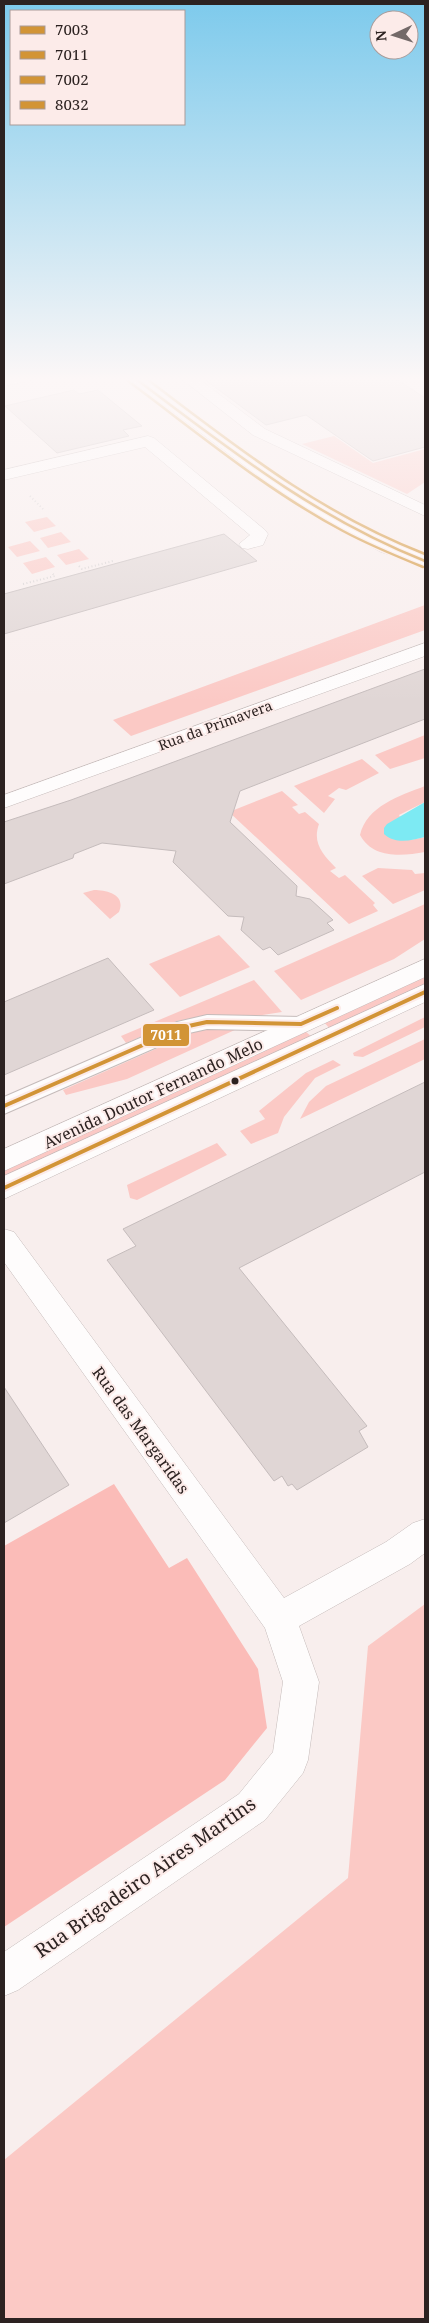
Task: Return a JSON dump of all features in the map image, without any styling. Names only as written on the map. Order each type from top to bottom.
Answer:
[{"type":"street","points":[[200,484],[259,534],[257,541],[248,544]]},
{"type":"street","points":[[280,484],[311,507],[387,548],[425,561]]},
{"type":"street","points":[[369,484],[425,511]]},
{"type":"street","name":"Rua da Primavera","points":[[4,802],[425,649]]},
{"type":"street","name":"Avenida Doutor Fernando Melo","points":[[4,1162],[425,967]]},
{"type":"street","name":"Avenida Doutor Fernando Melo","points":[[4,1188],[425,992]]},
{"type":"street","name":"Rua das Margaridas","points":[[4,1240],[279,1619]]},
{"type":"street","points":[[279,1619],[398,1553],[425,1534]]},
{"type":"street","name":"Rua Brigadeiro Aires Martins","points":[[4,1976],[252,1807],[290,1760],[301,1682],[279,1619]]},
{"type":"lane","name":"Avenida Doutor Fernando Melo","points":[[4,1106],[184,1027],[207,1022],[301,1024]]},
{"type":"path","points":[[28,493],[44,510]]},
{"type":"path","points":[[79,566],[82,569],[113,561]]},
{"type":"path","points":[[24,584],[55,576],[52,573]]},
{"type":"shaded area","points":[[387,484],[421,484],[407,494]]},
{"type":"shaded area","points":[[47,517],[56,526],[34,532],[25,522]]},
{"type":"shaded area","points":[[61,532],[71,542],[48,548],[40,538]]},
{"type":"shaded area","points":[[30,541],[40,551],[17,557],[8,547]]},
{"type":"shaded area","points":[[79,549],[89,559],[66,565],[57,555]]},
{"type":"shaded area","points":[[46,557],[55,567],[32,574],[23,563]]},
{"type":"shaded area","points":[[425,605],[425,630],[131,736],[113,720]]},
{"type":"shaded area","points":[[425,735],[425,758],[390,769],[375,755]]},
{"type":"shaded area","points":[[362,759],[379,773],[346,790],[339,788],[328,796],[335,799],[324,813],[294,786]]},
{"type":"shaded area","points":[[425,786],[425,802],[399,815],[411,840],[425,837],[425,852],[389,854],[380,852],[366,843],[360,835],[369,817],[377,809],[395,798]]},
{"type":"shaded area","points":[[282,791],[298,805],[292,807],[299,814],[305,812],[319,824],[317,831],[318,843],[323,853],[336,868],[330,871],[339,878],[345,875],[375,903],[373,905],[378,911],[349,924],[229,812]]},
{"type":"shaded area","points":[[378,868],[412,870],[415,874],[425,873],[425,890],[393,904],[362,876]]},
{"type":"shaded area","points":[[94,890],[110,892],[118,898],[121,906],[119,912],[110,919],[83,893]]},
{"type":"shaded area","points":[[425,904],[425,939],[394,959],[301,1000],[274,971]]},
{"type":"shaded area","points":[[219,935],[250,967],[180,997],[149,964]]},
{"type":"shaded area","points":[[425,976],[425,984],[330,1029],[324,1022]]},
{"type":"shaded area","points":[[254,980],[282,1012],[256,1016],[198,1017],[177,1021],[126,1043],[121,1036]]},
{"type":"shaded area","points":[[425,1017],[425,1027],[363,1057],[354,1056],[353,1053]]},
{"type":"shaded area","points":[[207,1029],[237,1029],[127,1079],[66,1095],[63,1090],[194,1032]]},
{"type":"shaded area","points":[[305,1031],[312,1037],[4,1181],[4,1170]]},
{"type":"shaded area","points":[[425,1039],[425,1059],[300,1119],[309,1102],[326,1086]]},
{"type":"shaded area","points":[[333,1060],[341,1065],[315,1078],[284,1117],[278,1133],[251,1144],[240,1131],[265,1119],[259,1111],[306,1073]]},
{"type":"shaded area","points":[[217,1143],[227,1155],[137,1200],[130,1198],[127,1185]]},
{"type":"shaded area","points":[[114,1484],[169,1568],[187,1558],[258,1669],[267,1728],[225,1780],[4,1927],[4,1546]]},
{"type":"shaded area","points":[[425,1604],[425,2319],[4,2319],[4,2160],[348,1878],[368,1646]]},
{"type":"water","points":[[425,802],[425,837],[399,841],[384,834],[384,828],[387,824]]},
{"type":"building","points":[[224,534],[257,561],[4,634],[4,594]]},
{"type":"building","points":[[425,669],[425,719],[240,791],[230,822],[297,886],[296,896],[310,899],[333,920],[327,923],[334,930],[278,955],[270,947],[263,950],[241,930],[244,917],[228,916],[173,862],[176,851],[102,843],[74,854],[73,858],[4,884],[4,822],[71,800]]},
{"type":"building","points":[[108,958],[154,1010],[4,1075],[4,1002]]},
{"type":"building","points":[[425,1082],[425,1172],[239,1268],[367,1426],[359,1431],[368,1447],[297,1490],[292,1484],[288,1486],[282,1476],[274,1481],[107,1260],[136,1246],[123,1229]]},
{"type":"building","points":[[4,1387],[69,1485],[4,1523]]},
{"type":"transit line","name":"7002","points":[[268,484],[343,531],[382,551],[423,567]]},
{"type":"transit line","name":"7003","points":[[279,484],[346,526],[385,545],[425,561]]},
{"type":"transit line","name":"8032","points":[[291,484],[349,520],[386,539],[425,554]]},
{"type":"transit line","name":"7011","points":[[4,1188],[425,992]]},
{"type":"transit line","name":"7011","points":[[4,1106],[184,1027],[207,1022],[301,1024],[337,1008]]}]
